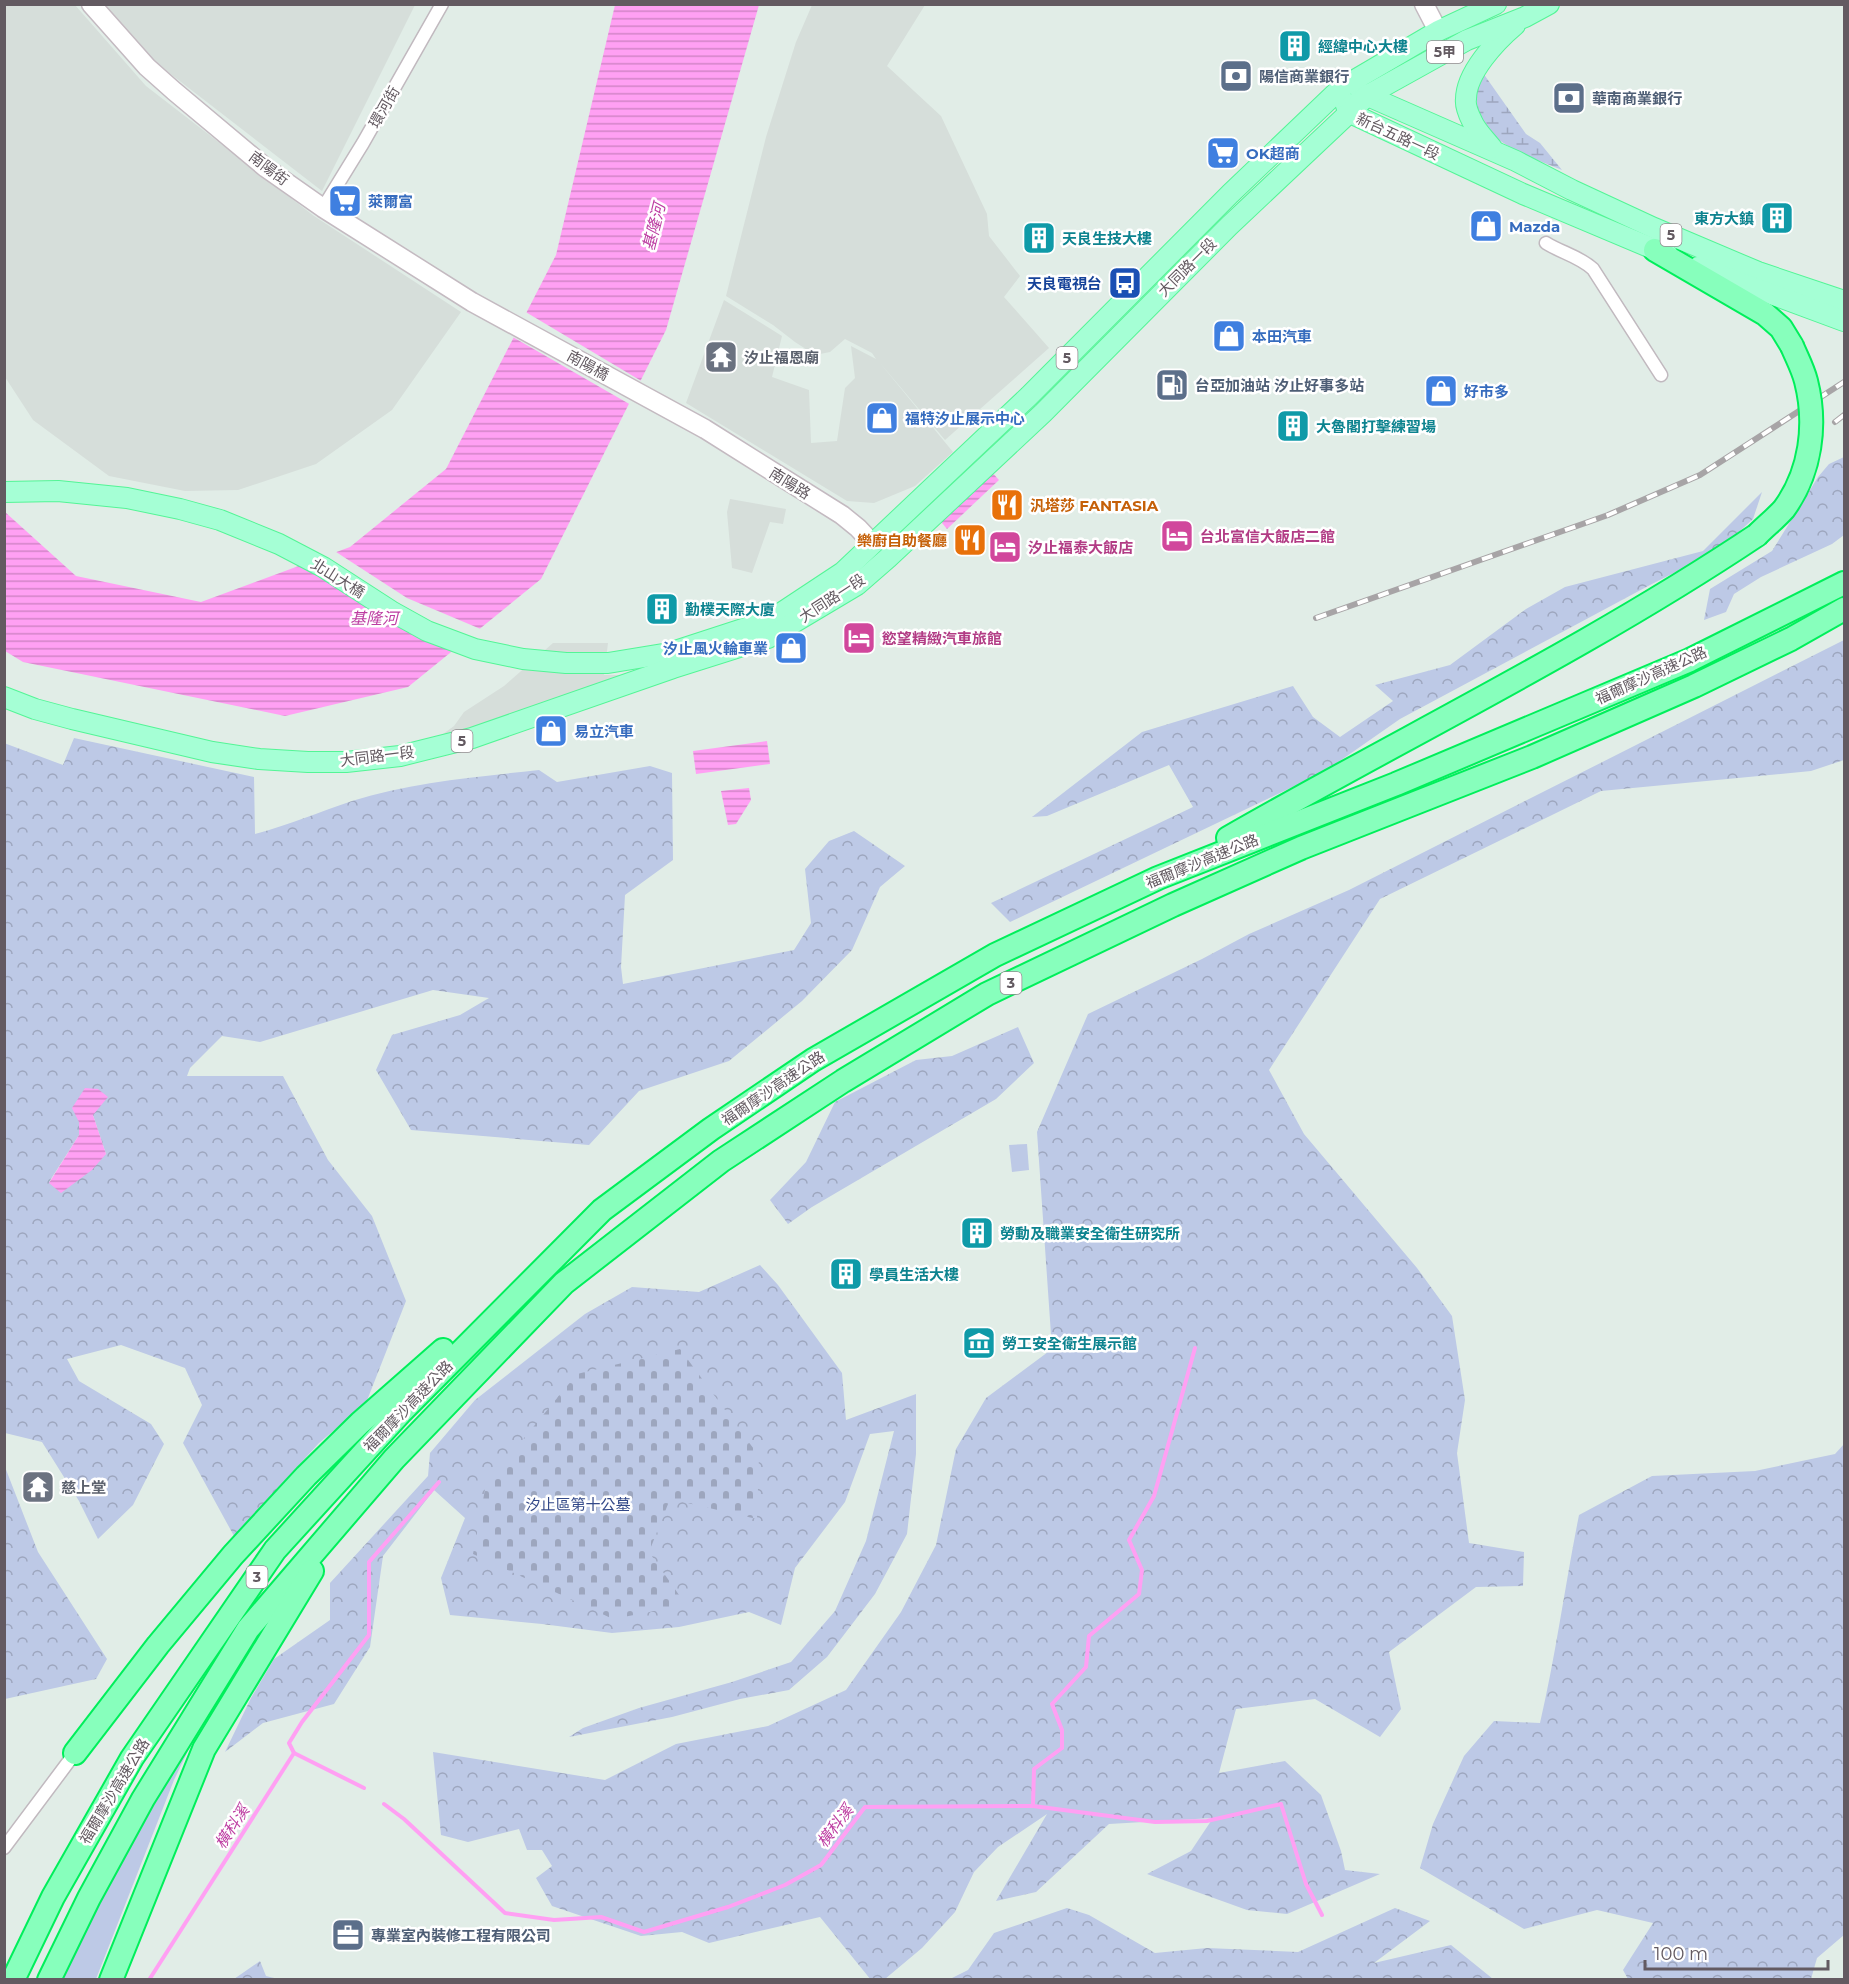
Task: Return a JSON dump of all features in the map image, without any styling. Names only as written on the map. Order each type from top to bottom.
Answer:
[{"type":"highway","points":[[1158,878],[1314,789],[1397,746],[1554,658],[1707,568],[1757,535],[1783,509],[1800,481],[1810,450],[1811,412],[1806,380],[1792,346],[1780,328],[1766,314],[1655,250]]},
{"type":"highway","name":"福爾摩沙高速公路","points":[[13,1980],[53,1897],[132,1758],[275,1550],[401,1412],[602,1210],[702,1136],[813,1060],[995,955],[1158,878],[1396,784],[1680,664],[1845,583]]},
{"type":"highway","name":"福爾摩沙高速公路","points":[[49,1980],[88,1898],[143,1799],[248,1629],[394,1459],[564,1283],[721,1161],[843,1081],[987,994],[1173,904],[1301,848],[1532,757],[1694,686],[1791,639],[1845,609]]},
{"type":"highway","points":[[1791,639],[1845,623]]},
{"type":"highway","points":[[75,1753],[158,1645],[232,1555],[306,1476],[360,1423],[578,1233]]},
{"type":"highway","points":[[111,1980],[204,1749],[348,1511]]},
{"type":"main road","name":"大同路一段","points":[[669,653],[752,626],[781,613],[843,572],[1029,396],[1230,194],[1341,88],[1438,31],[1496,4]]},
{"type":"main road","name":"大同路一段","points":[[4,697],[35,709],[72,719],[212,752],[308,762],[346,762],[400,756],[472,738],[673,668],[768,638],[857,585],[888,558],[1043,412],[1190,264],[1368,95],[1467,40],[1525,17],[1549,4]]},
{"type":"main road","points":[[1496,152],[1473,123],[1465,101],[1467,87],[1477,68],[1498,40],[1525,17]]},
{"type":"main road","name":"新台五路一段","points":[[1341,88],[1368,95],[1496,152],[1654,228],[1758,272],[1838,299]]},
{"type":"main road","name":"新台五路一段","points":[[1341,88],[1348,112],[1523,194],[1655,250],[1838,319]]},
{"type":"main road","name":"北山大橋","points":[[4,492],[58,491],[127,498],[220,520],[279,544],[323,567],[391,611],[427,631],[475,649],[523,659],[567,663],[608,663],[669,653]]},
{"type":"street","name":"南陽街","points":[[91,4],[147,67],[266,168],[323,208],[472,302]]},
{"type":"street","name":"環河街","points":[[323,208],[442,4]]},
{"type":"street","points":[[1424,4],[1438,31]]},
{"type":"street","points":[[1546,243],[1577,257],[1593,268],[1662,375]]},
{"type":"street","name":"南陽橋","points":[[472,302],[705,429]]},
{"type":"street","name":"南陽路","points":[[705,429],[842,515],[872,543]]},
{"type":"street","points":[[872,543],[888,558]]},
{"type":"street","points":[[4,1848],[75,1753]]},
{"type":"shaded area","points":[[4,5],[75,5],[146,86],[314,216],[461,312],[392,410],[316,464],[238,490],[185,491],[109,476],[33,420],[5,377]]},
{"type":"shaded area","points":[[103,5],[415,5],[322,191],[150,58]]},
{"type":"shaded area","points":[[812,5],[925,5],[887,66],[941,116],[987,214],[989,236],[1020,276],[1004,297],[1049,348],[945,440],[880,363],[953,452],[915,486],[874,503],[847,501],[686,403],[724,300],[782,336],[772,377],[809,390],[811,443],[837,441],[845,388],[855,378],[851,346],[876,359],[872,353],[845,339],[830,352],[815,355],[726,296],[766,137],[796,42]]},
{"type":"shaded area","points":[[730,499],[786,509],[783,524],[770,522],[752,573],[732,568],[727,512]]},
{"type":"shaded area","points":[[553,643],[608,643],[604,675],[622,675],[435,740],[454,726],[464,712],[504,686]]},
{"type":"green space","points":[[1483,73],[1526,134],[1540,143],[1562,170],[1511,147],[1496,138],[1484,126],[1477,111],[1477,94]]},
{"type":"green space","points":[[1844,457],[1844,535],[1832,544],[1761,577],[1734,594],[1726,612],[1704,620],[1710,589],[1772,551],[1818,477],[1829,464]]},
{"type":"green space","points":[[1762,492],[1753,519],[1719,550],[1400,719],[1324,772],[1010,922],[991,903],[1193,807],[1169,765],[1047,816],[1032,817],[1142,732],[1293,686],[1313,717],[1340,737],[1393,701],[1375,685],[1450,665],[1526,609],[1565,587],[1703,551]]},
{"type":"green space","points":[[1844,640],[1844,760],[1811,771],[1601,791],[1380,899],[1269,1070],[1304,1134],[1417,1268],[1452,1316],[1465,1400],[1457,1453],[1469,1543],[1524,1552],[1523,1586],[1476,1587],[1389,1652],[1401,1709],[1380,1737],[1315,1699],[1236,1709],[1219,1773],[1285,1761],[1321,1795],[1341,1851],[1345,1870],[1380,1874],[1287,1914],[1247,1910],[1147,1874],[1191,1851],[1213,1818],[1109,1824],[1036,1892],[996,1901],[1047,1814],[998,1847],[974,1872],[955,1912],[922,1948],[885,1979],[871,1980],[820,1917],[709,1943],[682,1932],[641,1936],[552,1906],[536,1878],[552,1866],[542,1850],[527,1850],[519,1829],[468,1842],[441,1835],[433,1752],[605,1780],[676,1744],[768,1726],[846,1690],[901,1612],[936,1545],[956,1449],[986,1398],[1052,1349],[1037,1132],[1088,1014],[1249,934],[1349,890]]},
{"type":"green space","points":[[74,738],[254,777],[255,834],[375,794],[444,781],[539,770],[557,782],[650,766],[672,773],[673,860],[625,895],[621,967],[623,984],[794,950],[811,923],[805,869],[829,841],[854,831],[905,866],[880,887],[852,950],[802,1001],[729,1061],[639,1091],[589,1145],[411,1130],[376,1070],[392,1035],[460,1015],[489,998],[433,990],[260,1042],[222,1036],[190,1068],[187,1076],[283,1076],[328,1160],[372,1216],[406,1301],[366,1403],[319,1443],[234,1536],[183,1443],[202,1405],[185,1368],[121,1345],[67,1359],[79,1381],[151,1424],[164,1444],[133,1505],[98,1539],[79,1501],[42,1442],[5,1433],[4,743],[63,765]],"holes":[[[93,1115],[106,1154],[49,1182],[79,1135],[79,1122]]]},
{"type":"green space","points":[[1018,1027],[1034,1063],[996,1099],[812,1207],[788,1224],[770,1200],[806,1162],[835,1102],[916,1060],[952,1056]]},
{"type":"green space","points":[[1027,1144],[1029,1170],[1012,1172],[1009,1145]]},
{"type":"green space","points":[[760,1265],[778,1285],[842,1373],[846,1420],[916,1394],[916,1454],[907,1534],[875,1594],[827,1657],[789,1690],[740,1699],[672,1717],[569,1737],[583,1728],[639,1708],[732,1682],[791,1662],[835,1611],[866,1541],[894,1431],[870,1434],[845,1502],[795,1568],[781,1625],[749,1612],[679,1627],[612,1633],[450,1615],[441,1578],[465,1518],[434,1490],[383,1556],[370,1647],[334,1704],[263,1723],[225,1752],[251,1698],[274,1659],[330,1620],[330,1583],[428,1476],[430,1453],[475,1400],[585,1314],[632,1287],[699,1292]]},
{"type":"green space","name":"汐止區第十公墓","points":[[680,1349],[759,1456],[757,1519],[670,1499],[649,1552],[686,1605],[613,1619],[473,1554],[486,1484],[577,1374]]},
{"type":"green space","points":[[1844,1444],[1844,1935],[1817,1958],[1811,1979],[1628,1979],[1623,1970],[1653,1923],[1597,1910],[1524,1929],[1420,1868],[1433,1824],[1464,1756],[1494,1721],[1540,1723],[1579,1515],[1652,1476],[1755,1471],[1835,1454]]},
{"type":"green space","points":[[5,1467],[38,1552],[107,1659],[96,1679],[5,1699]]},
{"type":"green space","points":[[202,1722],[174,1780],[96,1979],[61,1980],[112,1882]]},
{"type":"green space","points":[[1067,1908],[1089,1915],[1155,1953],[1207,1948],[1298,1952],[1395,1908],[1430,1921],[1374,1963],[1451,1945],[1493,1979],[950,1979],[968,1970],[994,1933]]},
{"type":"green space","points":[[260,1961],[266,1976],[278,1979],[234,1979]]},
{"type":"water","name":"基隆河","points":[[615,5],[759,5],[666,330],[541,579],[408,687],[285,716],[23,662],[5,651],[5,512],[76,576],[201,602],[350,547],[446,469],[556,255]]},
{"type":"water","points":[[989,469],[999,480],[947,529],[937,517]]},
{"type":"water","points":[[767,741],[770,764],[696,774],[693,751]]},
{"type":"water","points":[[749,788],[751,800],[736,824],[728,825],[721,791]]},
{"type":"water","points":[[85,1088],[98,1089],[108,1097],[93,1115],[106,1154],[92,1170],[61,1193],[49,1183],[79,1135],[79,1122],[72,1108]]},
{"type":"pier","points":[[524,311],[643,382],[631,405],[511,336]]},
{"type":"pier","points":[[333,550],[407,598],[483,630],[460,649],[298,563]]},
{"type":"waterway","points":[[1033,1806],[1034,1769],[1062,1748],[1062,1730],[1052,1704],[1086,1667],[1089,1636],[1139,1594],[1142,1570],[1129,1540],[1154,1496],[1195,1348]]},
{"type":"waterway","points":[[294,1753],[289,1743],[302,1722],[369,1635],[369,1562],[439,1482]]},
{"type":"waterway","name":"橫科溪","points":[[149,1980],[294,1753],[364,1788]]},
{"type":"waterway","name":"橫科溪","points":[[384,1804],[404,1819],[505,1913],[554,1920],[601,1917],[644,1932],[728,1907],[785,1885],[821,1865],[865,1807],[1033,1806],[1155,1822],[1207,1821],[1281,1804],[1306,1884],[1322,1915]]},
{"type":"railway","points":[[1316,618],[1608,515],[1700,475],[1844,382]]},
{"type":"railway","points":[[1835,422],[1844,415]]},
{"type":"place","name":"經緯中心大樓","points":[[1295,46]]},
{"type":"place","name":"陽信商業銀行","points":[[1236,76]]},
{"type":"place","name":"華南商業銀行","points":[[1569,98]]},
{"type":"place","name":"OK超商","points":[[1223,153]]},
{"type":"place","name":"萊爾富","points":[[345,201]]},
{"type":"place","name":"東方大鎮","points":[[1777,218]]},
{"type":"place","name":"Mazda","points":[[1486,226]]},
{"type":"place","name":"天良生技大樓","points":[[1039,238]]},
{"type":"place","name":"天良電視台","points":[[1125,283]]},
{"type":"place","name":"本田汽車","points":[[1229,336]]},
{"type":"place","name":"汐止福恩廟","points":[[721,357]]},
{"type":"place","name":"台亞加油站 汐止好事多站","points":[[1172,385]]},
{"type":"place","name":"好市多","points":[[1441,391]]},
{"type":"place","name":"福特汐止展示中心","points":[[882,418]]},
{"type":"place","name":"大魯閣打擊練習場","points":[[1293,426]]},
{"type":"place","name":"汎塔莎 FANTASIA","points":[[1007,505]]},
{"type":"place","name":"台北富信大飯店二館","points":[[1177,536]]},
{"type":"place","name":"樂廚自助餐廳","points":[[970,540]]},
{"type":"place","name":"汐止福泰大飯店","points":[[1005,547]]},
{"type":"place","name":"勤樸天際大廈","points":[[662,609]]},
{"type":"place","name":"慾望精緻汽車旅館","points":[[859,638]]},
{"type":"place","name":"汐止風火輪車業","points":[[791,648]]},
{"type":"place","name":"易立汽車","points":[[551,731]]},
{"type":"place","name":"勞動及職業安全衛生研究所","points":[[977,1233]]},
{"type":"place","name":"學員生活大樓","points":[[846,1274]]},
{"type":"place","name":"勞工安全衛生展示館","points":[[979,1343]]},
{"type":"place","name":"慈上堂","points":[[38,1487]]},
{"type":"place","name":"專業室內裝修工程有限公司","points":[[348,1935]]}]
